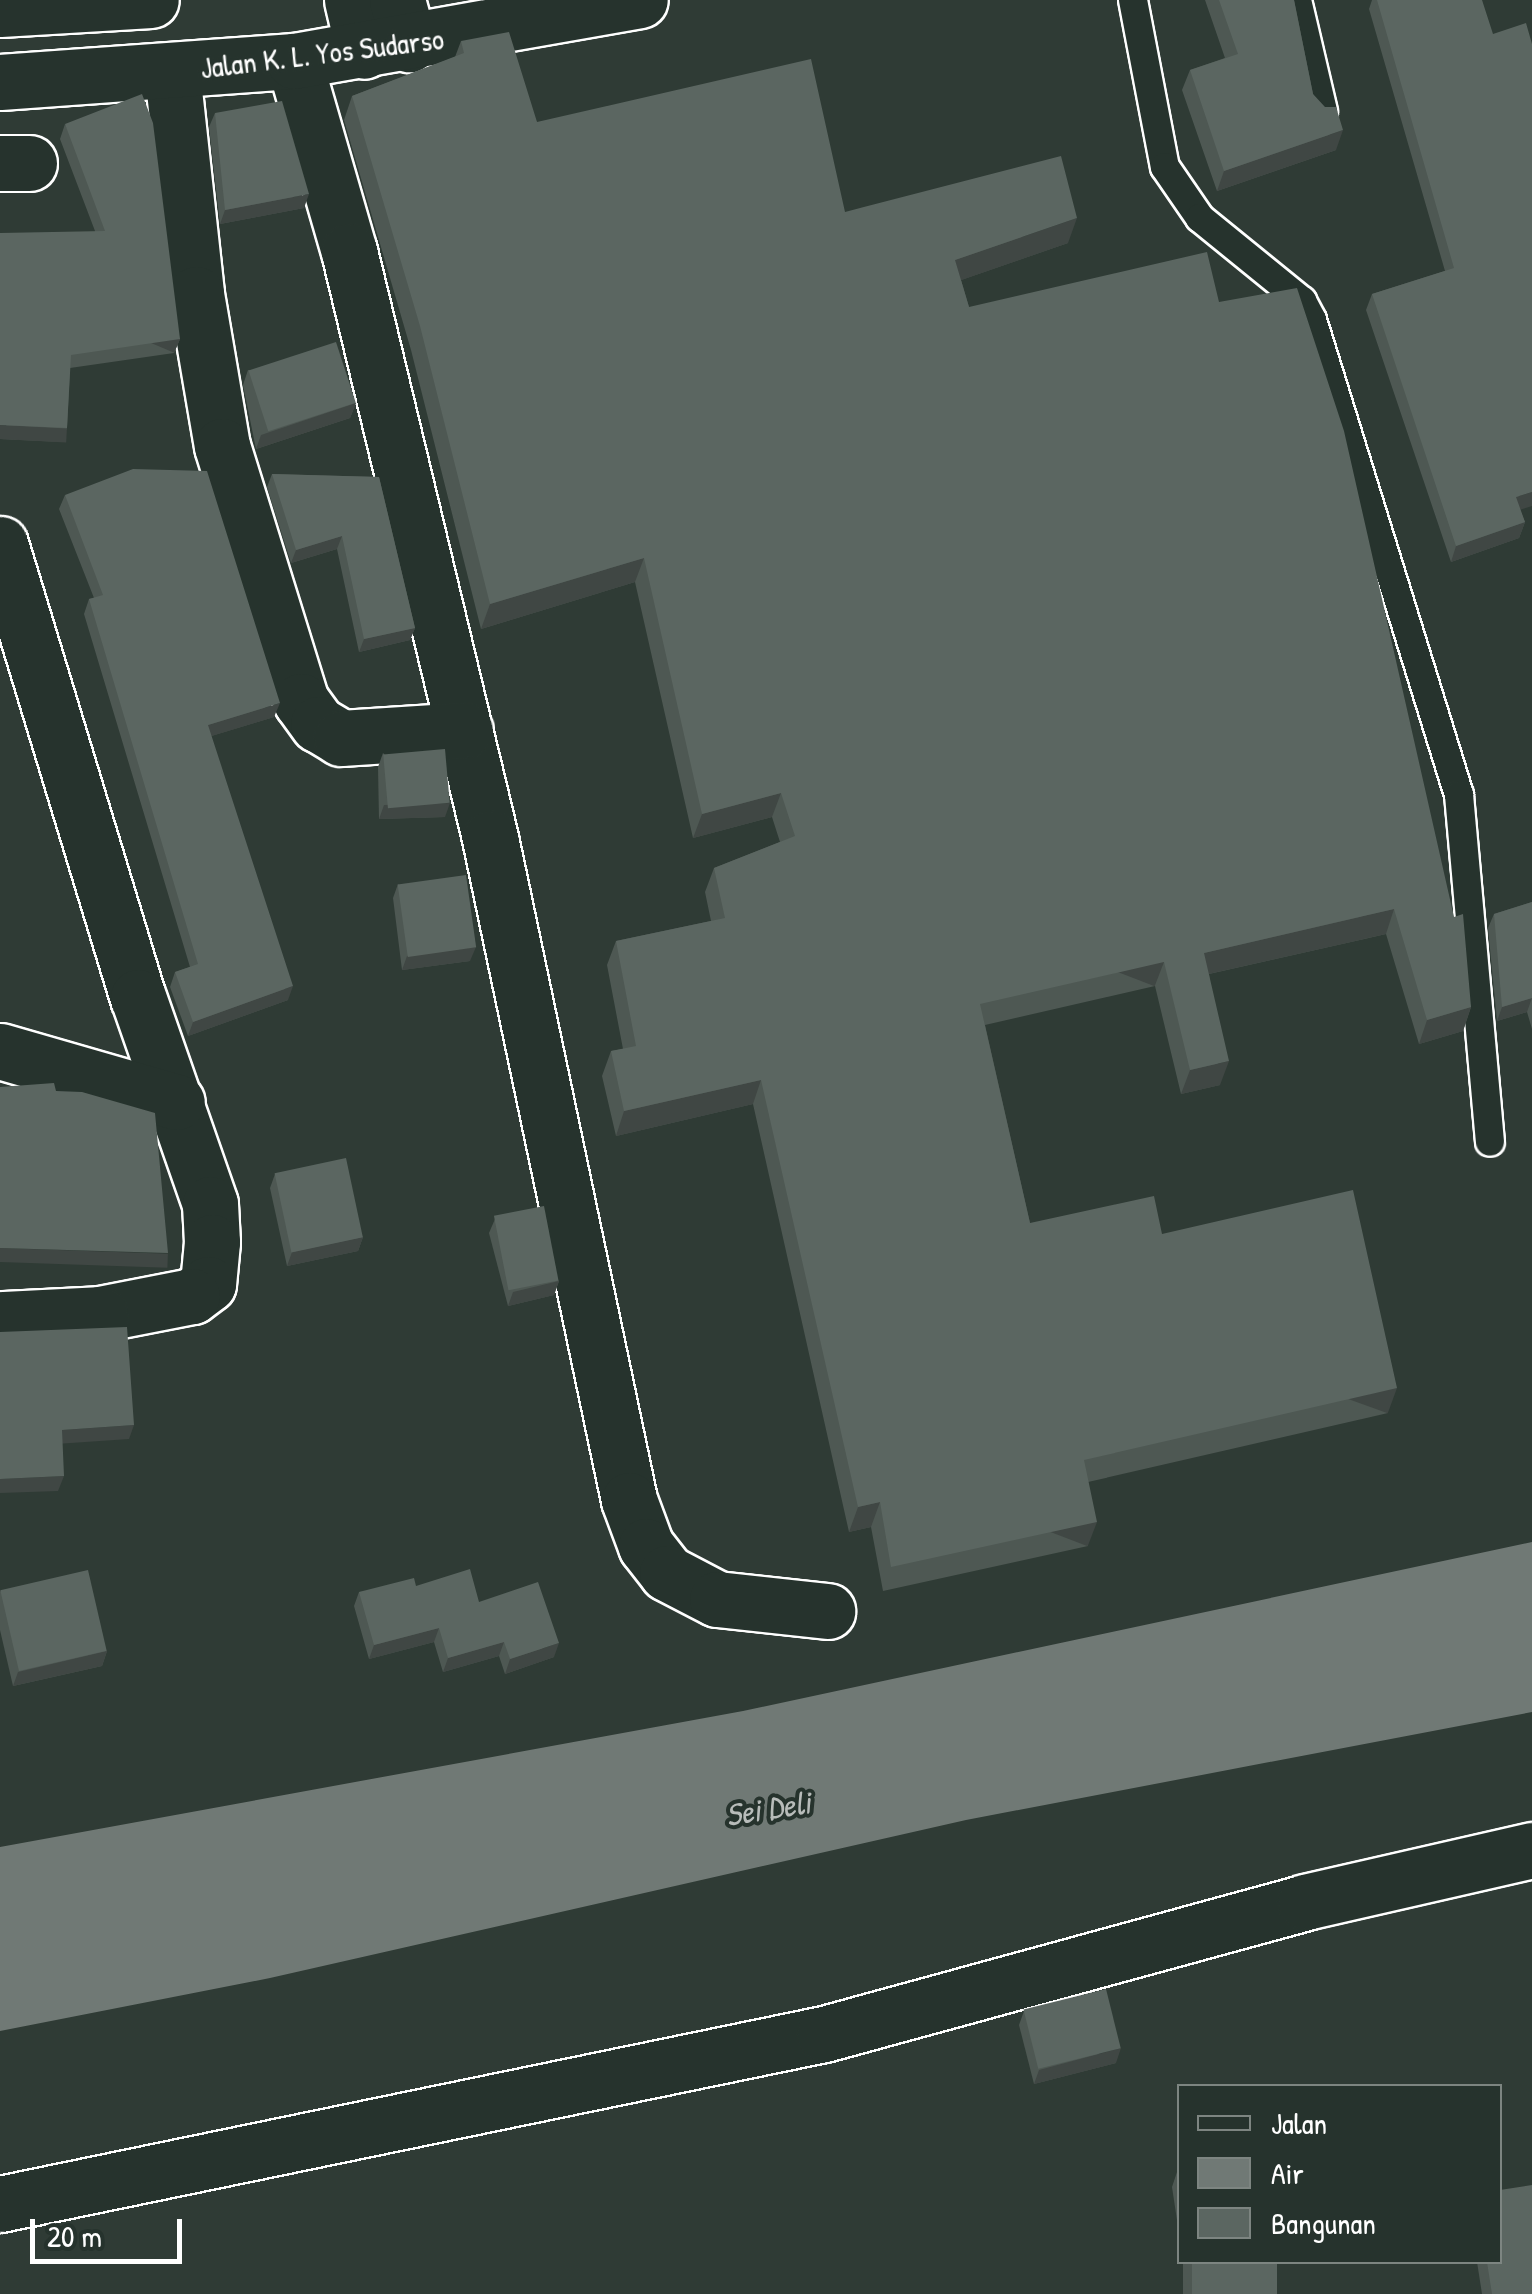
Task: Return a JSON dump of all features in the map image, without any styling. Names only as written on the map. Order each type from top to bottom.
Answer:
[{"type":"main road","points":[[0,9],[151,0]]},
{"type":"main road","name":"Jalan K. L. Yos Sudarso","points":[[0,82],[174,95],[294,61],[381,24],[640,0]]},
{"type":"main road","points":[[294,61],[349,251],[465,730],[630,1500],[646,1546],[667,1573],[716,1599],[827,1611]]},
{"type":"main road","points":[[174,95],[196,294],[222,446],[301,701],[318,724],[342,738],[465,730]]},
{"type":"main road","points":[[0,544],[138,997],[210,1204],[208,1284],[160,1305],[0,1319]]},
{"type":"main road","points":[[0,1051],[177,1102]]},
{"type":"main road","points":[[0,2204],[824,2034],[1304,1902],[1532,1850]]},
{"type":"lane","points":[[1133,0],[1165,167],[1200,218],[1302,301],[1312,320],[1459,795],[1490,1142]]},
{"type":"lane","points":[[1296,0],[1323,112]]},
{"type":"water","name":"Sei Deli","points":[[1532,1542],[1532,1712],[966,1820],[270,1978],[0,2031],[0,1847],[743,1711]]},
{"type":"building","points":[[1219,0],[1294,0],[1313,94],[1325,107],[1336,107],[1343,130],[1224,171],[1190,70],[1238,54]]},
{"type":"building","points":[[1377,0],[1482,0],[1493,34],[1526,23],[1532,44],[1532,492],[1516,497],[1525,522],[1456,546],[1372,294],[1454,268]]},
{"type":"building","points":[[509,32],[537,122],[811,59],[845,212],[1061,156],[1077,218],[955,260],[969,307],[1207,252],[1219,302],[1297,288],[1344,431],[1454,917],[1463,914],[1471,1007],[1427,1020],[1394,909],[1204,953],[1229,1061],[1190,1070],[1164,962],[980,1004],[1030,1223],[1154,1196],[1162,1234],[1353,1190],[1397,1388],[1084,1460],[1097,1522],[891,1567],[880,1502],[858,1507],[761,1080],[624,1111],[611,1051],[636,1046],[616,941],[725,918],[714,868],[795,836],[781,793],[702,814],[644,558],[490,604],[420,326],[352,96],[464,53],[461,41]]},
{"type":"building","points":[[142,94],[153,123],[180,339],[71,355],[67,428],[0,425],[0,233],[105,231],[65,124]]},
{"type":"building","points":[[282,101],[309,194],[225,210],[215,113]]},
{"type":"building","points":[[336,342],[356,403],[268,431],[249,370]]},
{"type":"building","points":[[133,469],[207,471],[280,703],[208,725],[293,986],[193,1022],[175,972],[198,964],[89,599],[103,595],[65,495]]},
{"type":"building","points":[[272,474],[379,477],[415,628],[364,639],[342,536],[296,550]]},
{"type":"building","points":[[445,749],[450,803],[388,808],[383,754]]},
{"type":"building","points":[[466,875],[476,947],[408,957],[398,885]]},
{"type":"building","points":[[1532,902],[1532,998],[1502,1007],[1494,914]]},
{"type":"building","points":[[54,1083],[56,1091],[82,1092],[155,1113],[168,1253],[0,1248],[0,1087]]},
{"type":"building","points":[[346,1158],[363,1237],[291,1252],[275,1173]]},
{"type":"building","points":[[544,1206],[559,1281],[508,1290],[494,1216]]},
{"type":"building","points":[[127,1327],[134,1425],[62,1430],[64,1476],[0,1479],[0,1332]]},
{"type":"building","points":[[470,1569],[479,1602],[538,1582],[559,1643],[510,1659],[504,1642],[448,1658],[439,1628],[374,1645],[359,1592],[414,1578],[416,1586]]},
{"type":"building","points":[[88,1570],[107,1651],[19,1671],[0,1590]]},
{"type":"building","points":[[1106,1989],[1121,2048],[1038,2069],[1024,2010]]},
{"type":"building","points":[[1532,2185],[1532,2294],[1492,2294],[1487,2264],[1502,2264],[1502,2190]]},
{"type":"building","points":[[1192,2264],[1277,2264],[1277,2294],[1192,2294]]}]
